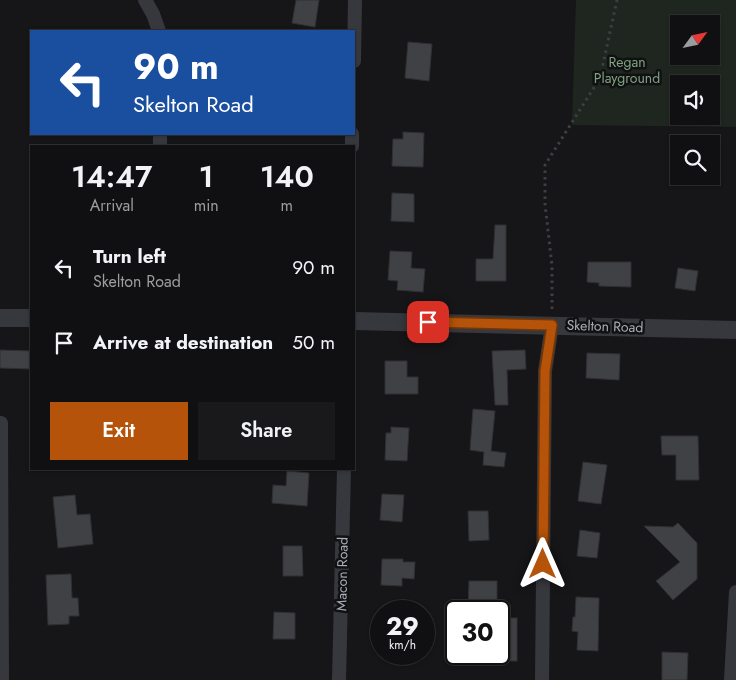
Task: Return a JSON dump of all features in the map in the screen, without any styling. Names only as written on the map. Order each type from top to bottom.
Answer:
[{"type":"street","points":[[145,0],[159,30]]},
{"type":"street","points":[[355,0],[355,30]]},
{"type":"street","points":[[0,318],[30,318]]},
{"type":"street","name":"Skelton Road","points":[[355,321],[736,330]]},
{"type":"street","points":[[542,680],[545,371],[552,325]]},
{"type":"street","points":[[1,423],[2,680]]},
{"type":"street","name":"Macon Road","points":[[339,680],[344,470]]},
{"type":"street","points":[[731,680],[736,592]]},
{"type":"path","points":[[552,325],[552,266],[545,204],[544,165],[600,78],[617,0]]},
{"type":"green space","name":"Regan Playground","points":[[576,0],[736,0],[736,127],[572,125]]},
{"type":"building","points":[[296,0],[319,0],[315,27],[292,23]]},
{"type":"building","points":[[408,42],[432,44],[429,81],[405,78]]},
{"type":"building","points":[[403,132],[424,133],[423,167],[392,166],[393,139],[403,139]]},
{"type":"building","points":[[392,193],[414,194],[414,222],[391,221]]},
{"type":"building","points":[[495,225],[506,225],[506,281],[476,281],[476,259],[493,259]]},
{"type":"building","points":[[390,251],[412,252],[411,268],[425,269],[423,292],[397,290],[398,281],[388,280]]},
{"type":"building","points":[[588,262],[631,262],[631,287],[599,286],[599,283],[587,282]]},
{"type":"building","points":[[678,268],[698,271],[695,291],[675,288]]},
{"type":"building","points":[[0,350],[30,351],[30,369],[0,368]]},
{"type":"building","points":[[525,350],[526,369],[507,370],[508,405],[495,405],[492,351]]},
{"type":"building","points":[[587,353],[620,354],[619,380],[586,378]]},
{"type":"building","points":[[385,361],[407,361],[407,377],[418,377],[418,394],[385,394]]},
{"type":"building","points":[[473,409],[495,411],[491,451],[506,453],[504,467],[483,465],[484,452],[470,450]]},
{"type":"building","points":[[391,427],[409,428],[407,461],[385,460],[386,433],[391,433]]},
{"type":"building","points":[[661,436],[698,436],[699,480],[676,480],[676,455],[662,455]]},
{"type":"building","points":[[583,462],[607,465],[601,504],[578,501]]},
{"type":"building","points":[[287,471],[309,473],[307,506],[272,503],[273,485],[286,486]]},
{"type":"building","points":[[382,494],[404,495],[402,522],[380,520]]},
{"type":"building","points":[[75,495],[77,515],[90,514],[93,544],[58,548],[53,497]]},
{"type":"building","points":[[468,511],[488,511],[489,540],[469,541]]},
{"type":"building","points":[[678,523],[697,543],[697,579],[673,600],[656,581],[680,562],[644,526],[673,527]]},
{"type":"building","points":[[580,530],[600,533],[597,558],[577,556]]},
{"type":"building","points":[[283,546],[302,546],[303,576],[283,576]]},
{"type":"building","points":[[382,559],[403,559],[403,562],[415,562],[414,579],[402,578],[402,586],[381,585]]},
{"type":"building","points":[[71,574],[72,598],[78,598],[79,616],[69,616],[69,624],[48,625],[46,575]]},
{"type":"building","points":[[469,581],[497,581],[497,600],[468,600]]},
{"type":"building","points":[[576,597],[599,598],[598,651],[577,650],[578,632],[572,631]]},
{"type":"building","points":[[274,612],[295,613],[295,639],[273,639]]},
{"type":"building","points":[[510,618],[517,618],[517,661],[510,661]]},
{"type":"building","points":[[662,652],[688,653],[687,680],[662,680]]},
{"type":"route","points":[[428,322],[552,325],[545,371],[543,564]]}]
